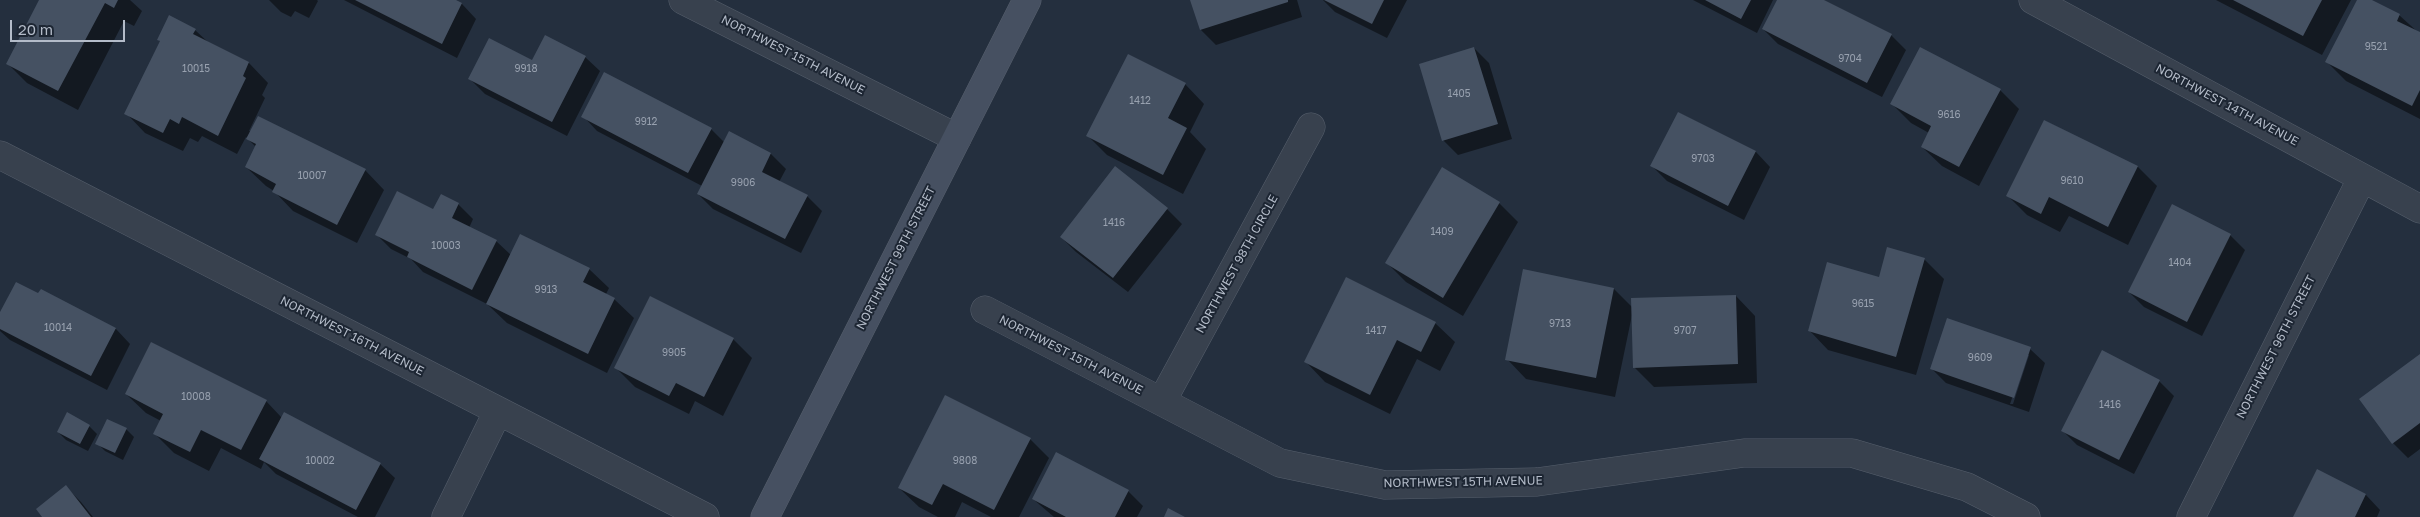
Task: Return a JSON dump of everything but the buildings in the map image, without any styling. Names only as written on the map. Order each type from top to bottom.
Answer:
[{"type":"main road","name":"NORTHWEST 99TH STREET","points":[[765,517],[1027,0]]},
{"type":"street","name":"NORTHWEST 15TH AVENUE","points":[[683,0],[957,138]]},
{"type":"street","name":"NORTHWEST 14TH AVENUE","points":[[2033,0],[2420,209]]},
{"type":"street","name":"NORTHWEST 98TH CIRCLE","points":[[1162,401],[1311,127]]},
{"type":"street","name":"NORTHWEST 16TH AVENUE","points":[[0,155],[705,517]]},
{"type":"street","name":"NORTHWEST 96TH STREET","points":[[2191,517],[2362,178]]},
{"type":"street","name":"NORTHWEST 15TH AVENUE","points":[[985,310],[1280,462],[1385,485],[1537,482],[1744,453],[1852,453],[1967,487],[2026,517]]},
{"type":"street","points":[[446,517],[498,411]]}]
